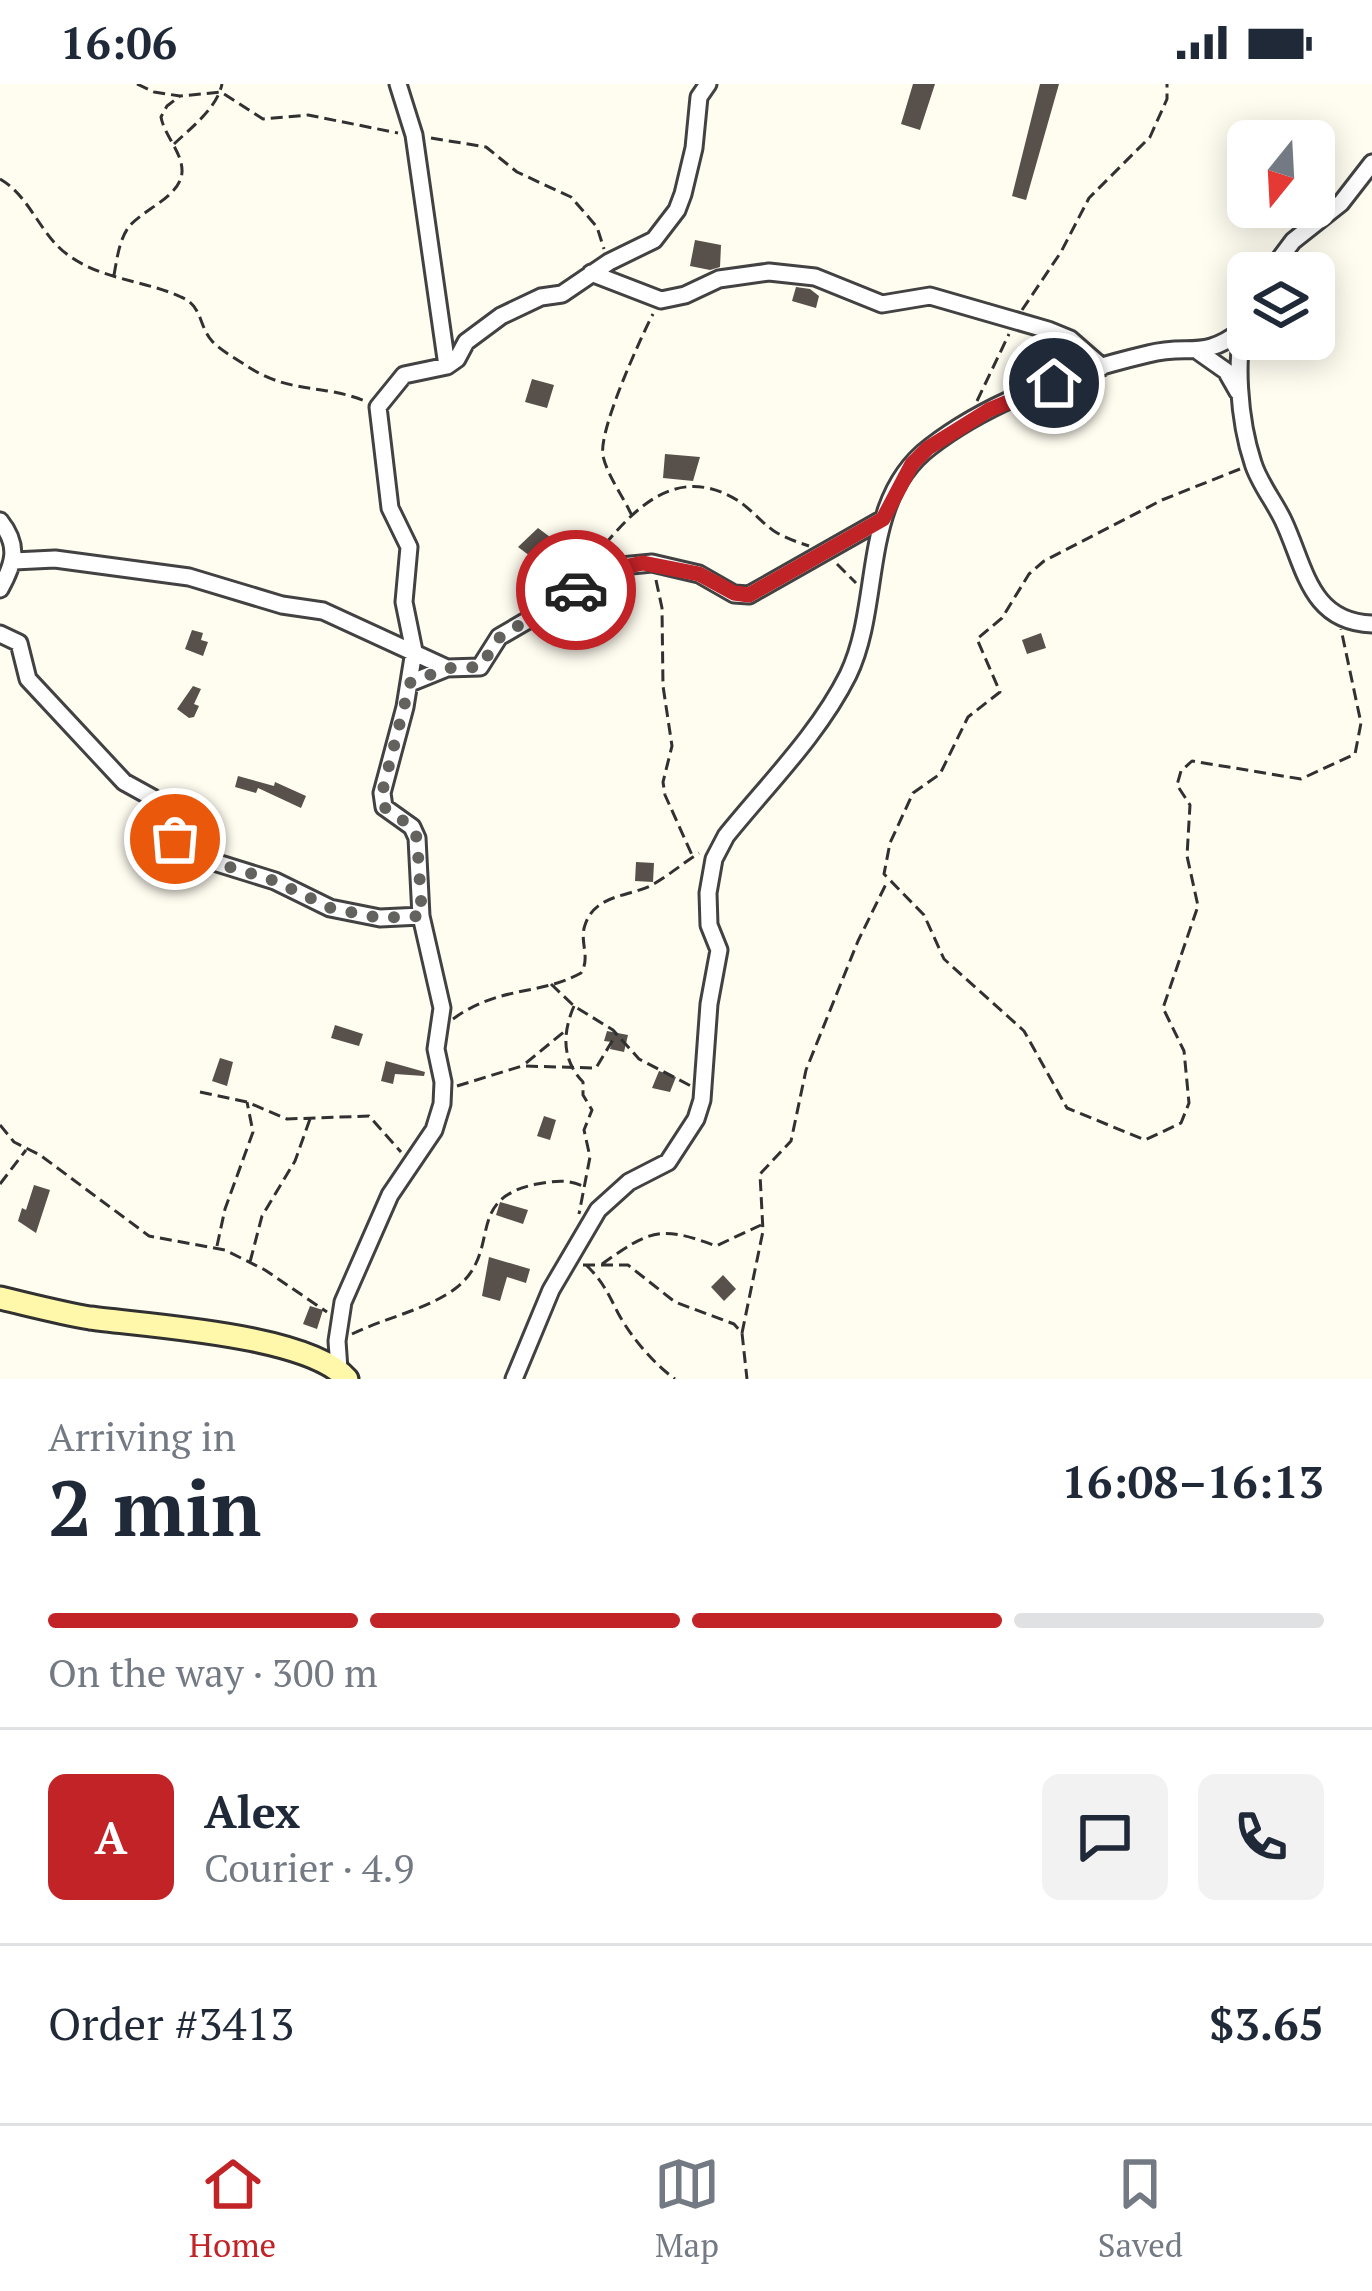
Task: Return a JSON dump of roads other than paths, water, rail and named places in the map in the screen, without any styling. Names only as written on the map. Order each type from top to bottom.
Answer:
[{"type":"street","points":[[398,84],[414,135],[447,366]]},
{"type":"street","points":[[343,1374],[338,1320],[390,1195],[434,1130],[442,1096],[436,1049],[442,1008],[422,916],[417,838],[412,827],[384,807],[382,793],[414,651],[404,602],[409,547],[390,508],[378,407],[404,375],[447,366],[466,342],[502,316],[542,297],[562,294],[609,262],[654,240],[676,210],[694,148],[699,97],[708,84]]},
{"type":"street","points":[[1285,252],[1341,203],[1372,163]]},
{"type":"street","points":[[591,273],[661,300],[737,275],[788,272],[814,277],[881,304],[931,296],[1070,339],[1102,367]]},
{"type":"street","points":[[514,1379],[534,1325],[598,1210],[613,1194],[668,1162],[696,1119],[719,950],[710,926],[708,893],[714,859],[726,836],[826,712],[854,662],[867,619],[883,519],[912,464],[928,448],[1017,396],[1163,350],[1199,352],[1227,340]]},
{"type":"street","points":[[1199,352],[1226,371],[1242,398]]},
{"type":"street","points":[[1240,360],[1253,464],[1285,523],[1306,581],[1339,619],[1372,624]]},
{"type":"street","points":[[410,683],[447,668],[480,667],[500,637],[610,570],[652,563],[699,574],[741,596],[883,519]]},
{"type":"street","points":[[0,521],[12,541],[14,561],[0,590]]},
{"type":"street","points":[[14,561],[55,559],[190,578],[323,611],[447,668]]},
{"type":"street","points":[[0,634],[19,643],[28,679],[114,772],[163,810],[185,853],[275,881],[331,908],[380,918],[422,916]]},
{"type":"street","points":[[0,1298],[84,1317],[260,1342],[343,1374]]}]
